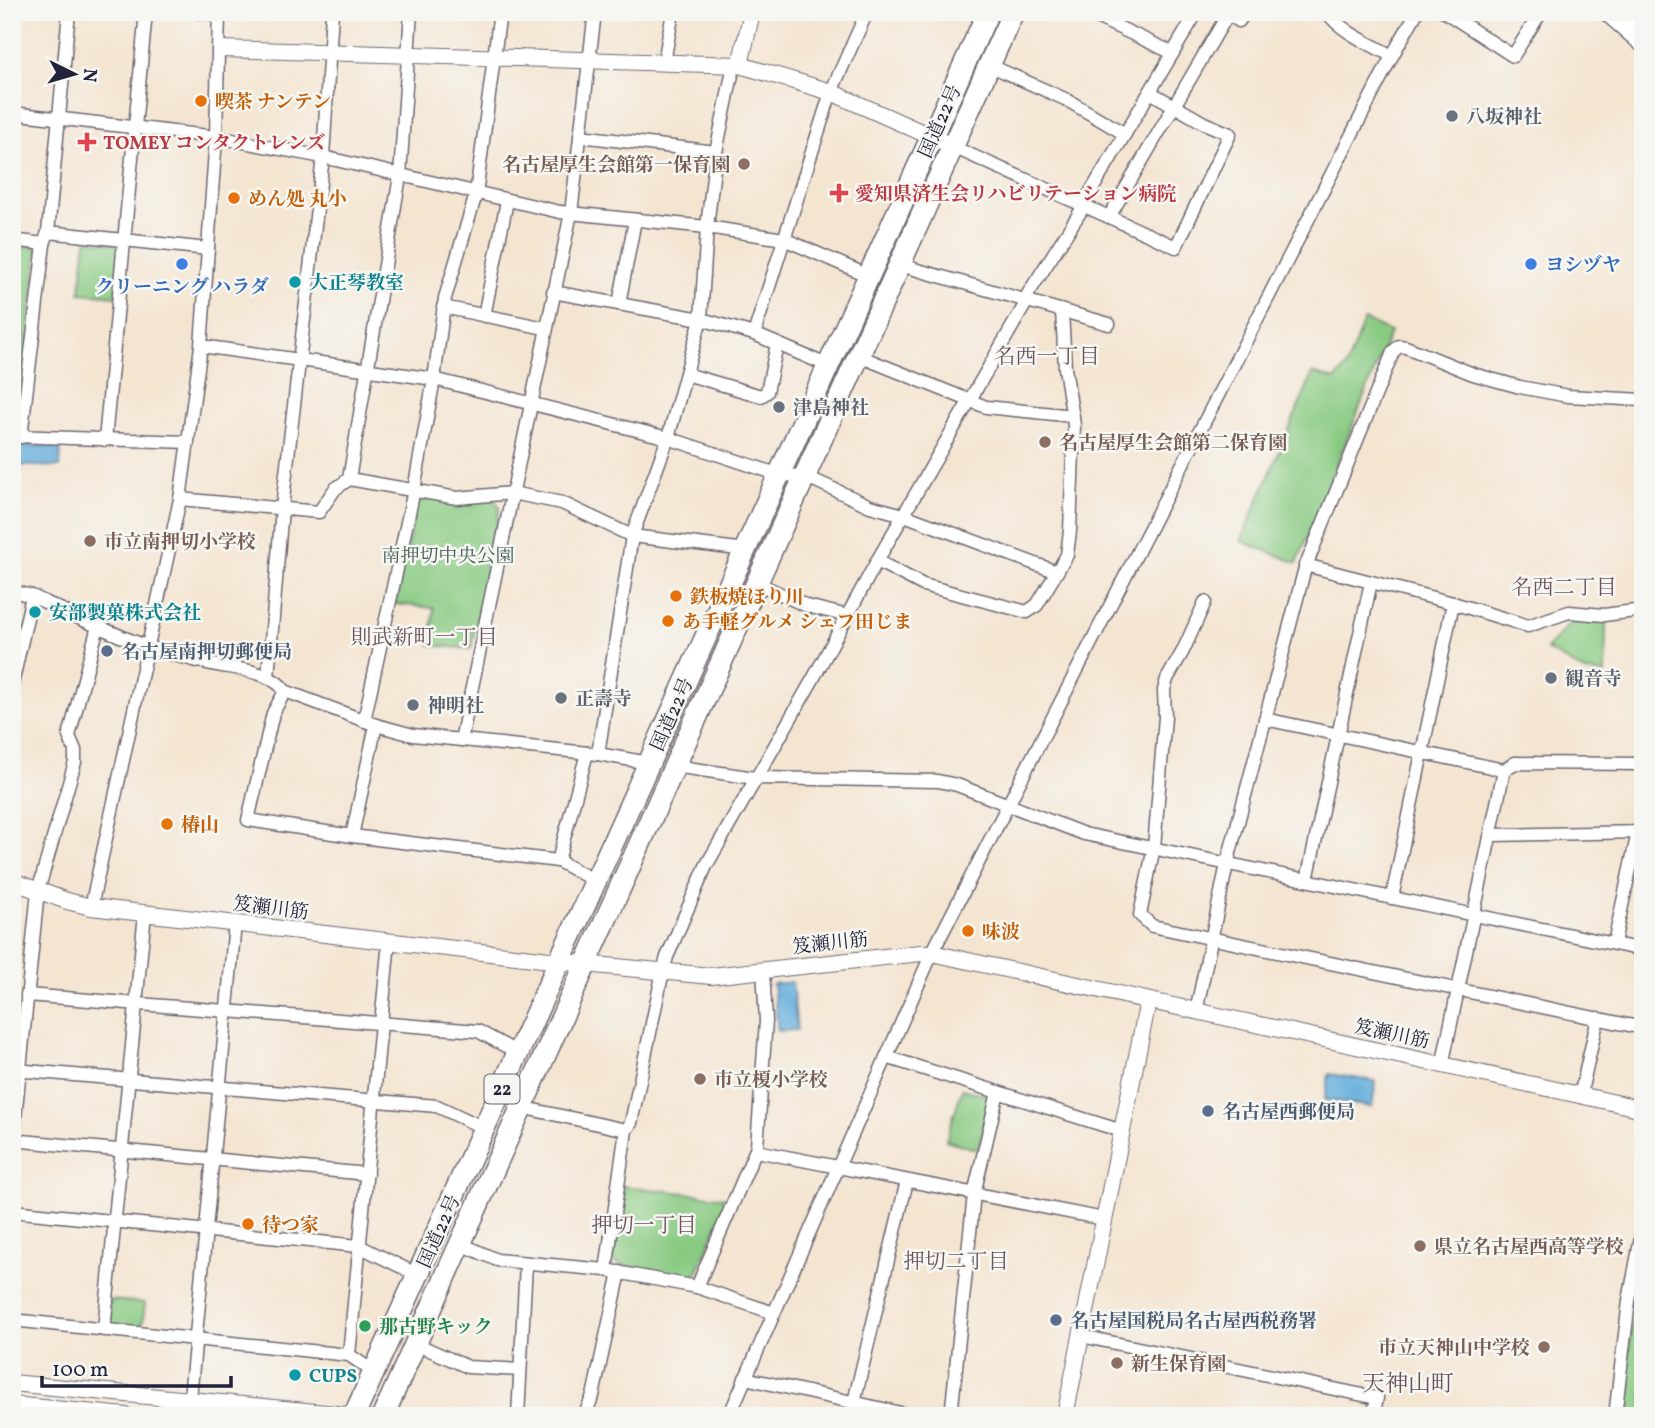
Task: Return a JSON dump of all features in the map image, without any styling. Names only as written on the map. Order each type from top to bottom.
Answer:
[{"type":"highway","name":"国道22号","points":[[355,1416],[988,12]]},
{"type":"highway","name":"国道22号","points":[[383,1416],[1013,12]]},
{"type":"highway","points":[[1610,12],[1643,41]]},
{"type":"street","points":[[69,12],[46,238],[16,436],[188,442]]},
{"type":"street","points":[[105,440],[146,12]]},
{"type":"street","points":[[91,907],[180,499],[201,346],[216,137],[219,13],[199,12]]},
{"type":"street","points":[[268,677],[282,508],[323,157],[332,12]]},
{"type":"street","points":[[349,479],[400,176],[411,12]]},
{"type":"street","points":[[352,836],[370,723],[434,379],[443,307],[476,194],[500,12]]},
{"type":"street","points":[[461,740],[571,213],[595,12]]},
{"type":"street","points":[[664,62],[673,12]]},
{"type":"street","points":[[558,861],[592,754],[632,536],[668,438],[701,319],[707,227],[716,152],[752,12]]},
{"type":"street","points":[[754,334],[831,92],[867,12]]},
{"type":"street","points":[[1086,12],[1173,53]]},
{"type":"street","points":[[606,1269],[625,1130],[631,1124],[663,971],[706,866],[1027,301],[1028,294],[1197,12]]},
{"type":"street","points":[[1109,217],[1228,14],[1239,20],[1245,12]]},
{"type":"street","points":[[1327,12],[1331,18],[1360,38],[1392,56]]},
{"type":"street","points":[[729,1416],[932,953],[1417,12]]},
{"type":"street","points":[[1445,12],[1513,56],[1541,12]]},
{"type":"street","points":[[219,48],[737,65],[831,92],[1176,247],[1230,134],[1150,92]]},
{"type":"street","points":[[989,65],[1067,100],[1125,134]]},
{"type":"street","points":[[12,113],[216,137],[323,157],[476,194],[571,213],[707,227],[784,239],[869,276]]},
{"type":"street","points":[[580,136],[716,152]]},
{"type":"street","points":[[484,316],[508,201]]},
{"type":"street","points":[[619,304],[635,220]]},
{"type":"street","points":[[12,240],[46,238],[124,241],[208,249]]},
{"type":"street","points":[[900,265],[1109,324]]},
{"type":"street","points":[[554,292],[701,319],[754,334],[829,366]]},
{"type":"street","points":[[443,307],[545,328]]},
{"type":"street","points":[[877,561],[923,585],[1027,612],[1037,605],[1067,555],[1070,531],[1073,416],[1065,368],[1062,311]]},
{"type":"street","points":[[686,374],[761,396],[767,392],[777,344]]},
{"type":"street","points":[[201,346],[434,379],[668,438],[780,475],[805,476],[870,506],[904,514],[1057,572]]},
{"type":"street","points":[[1196,1012],[1227,864],[1306,565],[1393,352],[1399,346],[1406,346],[1473,374],[1520,387],[1568,396],[1643,400]]},
{"type":"street","points":[[859,356],[969,401],[1001,410],[1073,416]]},
{"type":"street","points":[[180,499],[320,512],[335,489],[349,479],[457,498],[512,493],[562,503],[632,536],[746,550]]},
{"type":"street","points":[[1306,565],[1528,626],[1569,612],[1604,615],[1643,610]]},
{"type":"street","points":[[757,583],[807,606],[848,616]]},
{"type":"street","points":[[1307,880],[1371,583]]},
{"type":"street","points":[[12,591],[32,596],[147,648],[185,660],[268,677],[285,691],[370,723],[413,735],[592,754],[649,763]]},
{"type":"street","points":[[12,684],[32,596]]},
{"type":"street","points":[[1205,602],[1164,690],[1165,717],[1154,848],[1140,915],[1152,926],[1643,1027]]},
{"type":"street","points":[[1392,898],[1452,603]]},
{"type":"street","points":[[12,1148],[16,1070],[38,891],[75,762],[75,750],[69,736],[97,626]]},
{"type":"street","points":[[285,691],[273,713],[248,820],[352,836],[558,861],[596,881]]},
{"type":"street","points":[[1265,719],[1504,770],[1516,764],[1643,764]]},
{"type":"street","points":[[674,766],[755,778],[938,781],[957,785],[1084,834],[1643,950]]},
{"type":"street","points":[[1442,1066],[1504,770]]},
{"type":"street","points":[[1491,835],[1640,832],[1614,943]]},
{"type":"street","name":"笈瀬川筋","points":[[12,881],[91,907],[584,964],[711,976],[932,953],[1643,1109]]},
{"type":"street","points":[[104,1330],[145,913]]},
{"type":"street","points":[[190,1398],[235,923]]},
{"type":"street","points":[[349,1356],[389,942]]},
{"type":"street","points":[[697,1287],[756,1151],[766,1021],[763,970]]},
{"type":"street","points":[[27,995],[478,1031],[518,1053]]},
{"type":"street","points":[[1065,1416],[1148,1001]]},
{"type":"street","points":[[1580,1096],[1598,1018]]},
{"type":"street","points":[[886,1057],[1122,1131]]},
{"type":"street","points":[[16,1070],[438,1106],[484,1128]]},
{"type":"street","points":[[951,1416],[974,1194],[998,1092]]},
{"type":"street","points":[[520,1107],[625,1130]]},
{"type":"street","points":[[13,1140],[367,1174]]},
{"type":"street","points":[[756,1151],[1104,1219]]},
{"type":"street","points":[[855,1402],[907,1181]]},
{"type":"street","points":[[12,1211],[359,1246],[418,1275]]},
{"type":"street","points":[[1615,1416],[1629,1301],[1643,1227]]},
{"type":"street","points":[[459,1243],[497,1260],[606,1269],[697,1287],[774,1314]]},
{"type":"street","points":[[517,1416],[526,1262]]},
{"type":"street","points":[[584,1416],[593,1396],[620,1272]]},
{"type":"street","points":[[12,1320],[349,1356],[374,1372]]},
{"type":"street","points":[[1081,1336],[1377,1398],[1373,1416]]},
{"type":"street","points":[[414,1343],[468,1367],[520,1370]]},
{"type":"street","points":[[745,1378],[914,1416]]},
{"type":"street","points":[[12,1383],[190,1398],[355,1416]]},
{"type":"street","points":[[12,1405],[126,1416]]},
{"type":"green space","points":[[86,240],[117,243],[121,247],[116,296],[80,293]]},
{"type":"green space","points":[[12,245],[35,247],[38,253],[16,423],[12,426]]},
{"type":"green space","points":[[1364,320],[1390,332],[1297,563],[1241,541],[1313,373],[1335,380],[1346,367]]},
{"type":"green space","name":"南押切中央公園","points":[[423,495],[493,498],[500,507],[471,649],[430,645],[434,608],[395,604],[418,498]]},
{"type":"green space","points":[[1575,618],[1606,621],[1605,674],[1585,672],[1546,649]]},
{"type":"green space","points":[[962,1089],[987,1096],[989,1103],[978,1150],[946,1140]]},
{"type":"green space","points":[[623,1186],[729,1198],[695,1277],[691,1280],[618,1264],[612,1260]]},
{"type":"green space","points":[[1643,1260],[1643,1416],[1621,1416],[1635,1302]]},
{"type":"green space","points":[[110,1300],[145,1303],[142,1330],[111,1327],[108,1323]]},
{"type":"water","points":[[14,445],[61,447],[60,467],[13,465]]},
{"type":"water","points":[[792,982],[797,1030],[778,1031],[773,984]]},
{"type":"water","points":[[1329,1074],[1376,1081],[1372,1107],[1325,1100]]},
{"type":"place","name":"喫茶 ナンテン","points":[[201,101]]},
{"type":"place","name":"八坂神社","points":[[1452,116]]},
{"type":"place","name":"TOMEY コンタクトレンズ","points":[[87,142]]},
{"type":"place","name":"名古屋厚生会館第一保育園","points":[[744,164]]},
{"type":"place","name":"愛知県済生会リハビリテーション病院","points":[[839,193]]},
{"type":"place","name":"めん処 丸小","points":[[234,198]]},
{"type":"place","name":"クリーニング ハラダ","points":[[182,264]]},
{"type":"place","name":"ヨシヅヤ","points":[[1531,264]]},
{"type":"place","name":"大正琴教室","points":[[295,282]]},
{"type":"place","name":"津島神社","points":[[779,407]]},
{"type":"place","name":"名古屋厚生会館第二保育園","points":[[1045,442]]},
{"type":"place","name":"市立南押切小学校","points":[[90,541]]},
{"type":"place","name":"鉄板焼ほり川","points":[[676,596]]},
{"type":"place","name":"安部製菓株式会社","points":[[35,612]]},
{"type":"place","name":"あ手軽グルメ シェフ田じま","points":[[668,621]]},
{"type":"place","name":"名古屋南押切郵便局","points":[[107,651]]},
{"type":"place","name":"観音寺","points":[[1551,678]]},
{"type":"place","name":"正壽寺","points":[[561,698]]},
{"type":"place","name":"神明社","points":[[413,705]]},
{"type":"place","name":"椿山","points":[[167,824]]},
{"type":"place","name":"味波","points":[[968,931]]},
{"type":"place","name":"市立榎小学校","points":[[700,1079]]},
{"type":"place","name":"名古屋西郵便局","points":[[1208,1111]]},
{"type":"place","name":"待つ家","points":[[248,1224]]},
{"type":"place","name":"県立名古屋西高等学校","points":[[1420,1246]]},
{"type":"place","name":"名古屋国税局名古屋西税務署","points":[[1056,1320]]},
{"type":"place","name":"那古野キック","points":[[365,1326]]},
{"type":"place","name":"市立天神山中学校","points":[[1544,1347]]},
{"type":"place","name":"新生保育園","points":[[1117,1363]]},
{"type":"place","name":"CUPS","points":[[295,1375]]},
{"type":"district","name":"名西一丁目","points":[[1047,356]]},
{"type":"district","name":"名西二丁目","points":[[1564,587]]},
{"type":"district","name":"則武新町一丁目","points":[[424,637]]},
{"type":"district","name":"押切一丁目","points":[[644,1225]]},
{"type":"district","name":"押切二丁目","points":[[956,1261]]},
{"type":"district","name":"天神山町","points":[[1408,1383]]}]
